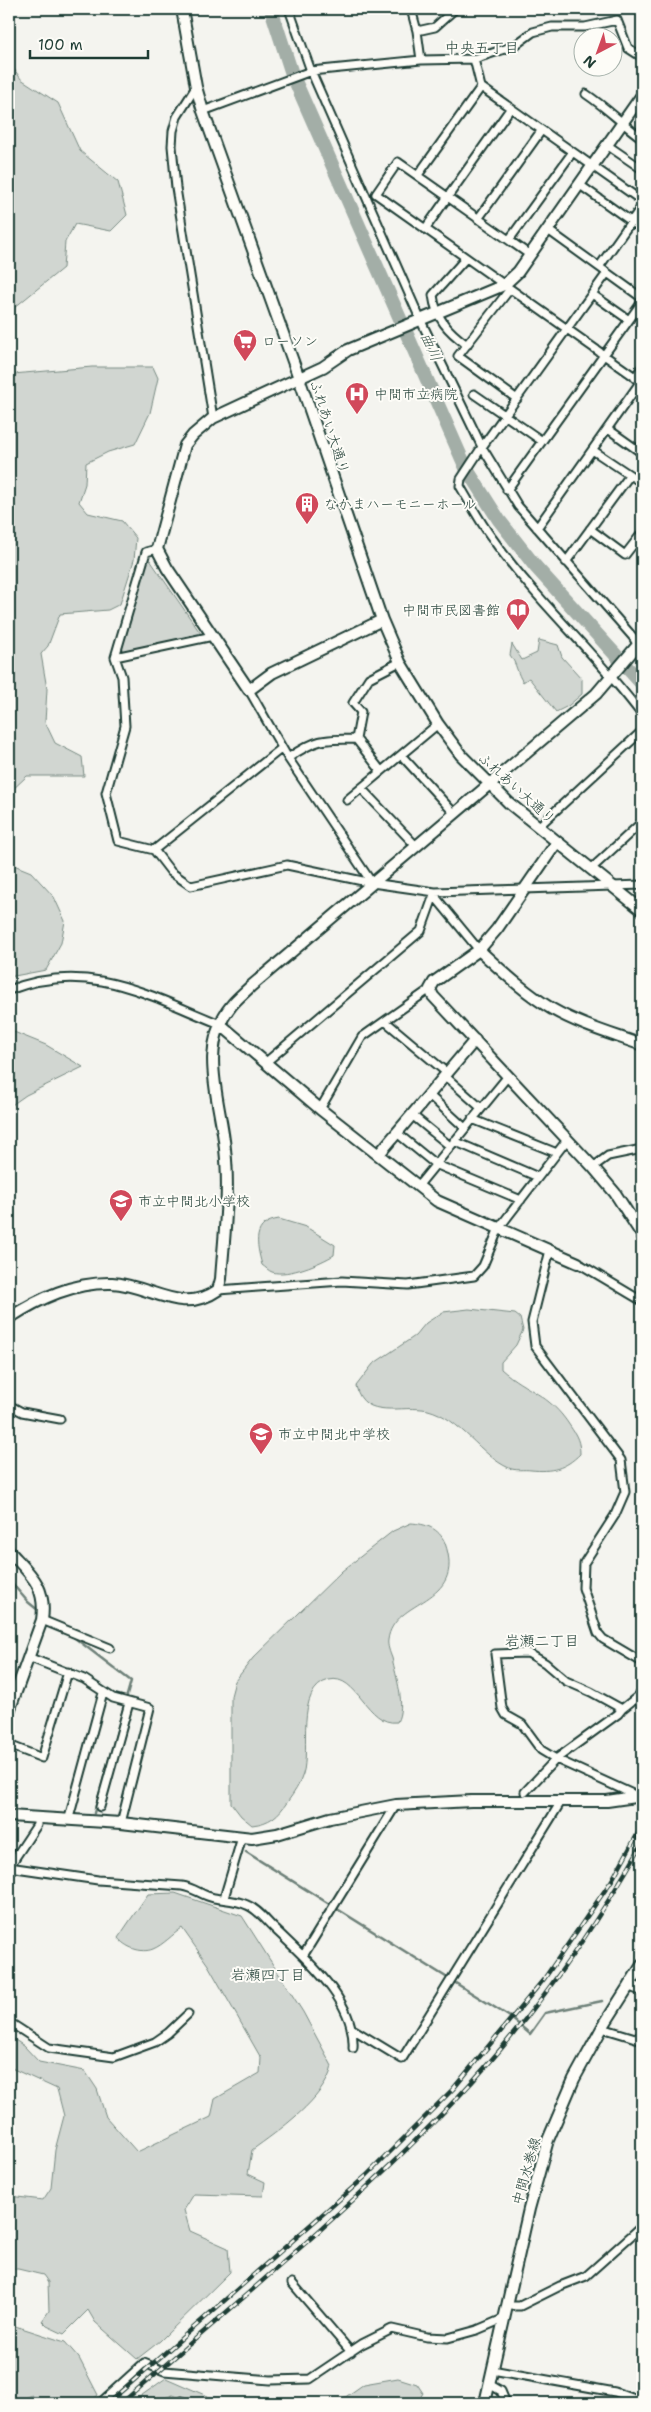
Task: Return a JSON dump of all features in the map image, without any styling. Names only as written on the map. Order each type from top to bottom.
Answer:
[{"type":"street","name":"ふれあい大通り","points":[[182,9],[196,87],[203,111],[299,378],[382,620],[400,662],[438,724],[461,755],[538,827],[642,910]]},
{"type":"street","points":[[218,1290],[221,1279],[227,1191],[225,1148],[212,1081],[214,1048],[220,1024],[231,1006],[250,987],[596,694],[639,648],[632,637],[537,528],[508,490],[481,449],[418,322],[307,72],[289,9]]},
{"type":"street","points":[[411,9],[417,31],[421,60]]},
{"type":"street","points":[[417,31],[435,27],[456,9]]},
{"type":"street","points":[[203,111],[307,72],[421,60],[474,59],[514,46],[533,32],[552,27],[585,27],[617,20],[628,48],[642,57]]},
{"type":"street","points":[[474,59],[481,87],[642,201]]},
{"type":"street","points":[[196,87],[177,117],[173,131],[172,146],[176,188],[213,418]]},
{"type":"street","points":[[418,175],[481,87]]},
{"type":"street","points":[[586,94],[618,116],[622,124],[642,138]]},
{"type":"street","points":[[517,399],[458,356],[642,95]]},
{"type":"street","points":[[425,229],[510,109]]},
{"type":"street","points":[[478,218],[541,131]]},
{"type":"street","points":[[607,145],[642,169]]},
{"type":"street","points":[[509,240],[572,153]]},
{"type":"street","points":[[530,255],[398,162],[376,194],[639,381]]},
{"type":"street","points":[[580,185],[642,229]]},
{"type":"street","points":[[599,267],[642,206]]},
{"type":"street","points":[[508,490],[629,320],[640,311],[642,300],[548,230]]},
{"type":"street","points":[[466,258],[433,295],[434,306],[447,331],[467,345]]},
{"type":"street","points":[[607,273],[481,449],[461,479],[460,486],[492,538],[525,579],[615,675],[642,714]]},
{"type":"street","points":[[372,883],[288,758],[249,690],[167,568],[157,549],[185,446],[192,435],[213,418],[299,378],[348,350],[507,287]]},
{"type":"street","points":[[592,294],[629,320]]},
{"type":"street","points":[[537,528],[594,451],[639,381],[642,367]]},
{"type":"street","points":[[474,394],[542,441]]},
{"type":"street","points":[[608,429],[639,451],[642,450]]},
{"type":"street","points":[[594,451],[642,483]]},
{"type":"street","points":[[566,562],[630,475]]},
{"type":"street","points":[[590,530],[625,555],[642,534]]},
{"type":"street","points":[[157,549],[146,552],[116,657],[122,677],[125,726],[106,794],[107,805],[118,842],[154,850],[171,872],[191,886],[287,866],[372,883],[435,892],[642,885]]},
{"type":"street","points":[[249,690],[272,673],[382,620]]},
{"type":"street","points":[[116,657],[213,636]]},
{"type":"street","points":[[381,770],[356,739],[361,712],[353,703],[369,678],[400,662]]},
{"type":"street","points":[[348,800],[381,770],[438,724]]},
{"type":"street","points":[[538,827],[642,731]]},
{"type":"street","points":[[288,758],[310,743],[324,739],[356,739]]},
{"type":"street","points":[[154,850],[282,748]]},
{"type":"street","points":[[401,755],[455,814]]},
{"type":"street","points":[[361,788],[416,846]]},
{"type":"street","points":[[591,869],[642,822]]},
{"type":"street","points":[[320,1109],[362,1037],[430,989],[434,982],[479,950],[557,842]]},
{"type":"street","points":[[435,892],[437,899],[479,950],[517,984],[552,1009],[582,1024],[642,1045]]},
{"type":"street","points":[[265,1063],[421,932],[435,892]]},
{"type":"street","points":[[9,990],[53,978],[91,978],[124,984],[220,1024],[320,1109],[437,1201],[578,1263],[642,1301]]},
{"type":"street","points":[[430,989],[433,996],[593,1167],[641,1229]]},
{"type":"street","points":[[385,1021],[481,1108]]},
{"type":"street","points":[[379,1154],[475,1040]]},
{"type":"street","points":[[418,1186],[508,1076]]},
{"type":"street","points":[[429,1095],[465,1128]]},
{"type":"street","points":[[412,1115],[452,1144],[538,1177]]},
{"type":"street","points":[[472,1119],[557,1153]]},
{"type":"street","points":[[397,1133],[435,1164],[521,1200]]},
{"type":"street","points":[[9,1318],[32,1303],[62,1291],[91,1284],[114,1283],[190,1302],[206,1299],[218,1290],[342,1281],[408,1286],[474,1276],[483,1266],[499,1228],[567,1140]]},
{"type":"street","points":[[593,1167],[608,1156],[642,1149]]},
{"type":"street","points":[[550,1250],[532,1322],[535,1346],[621,1460],[625,1492],[615,1515],[584,1563],[583,1588],[598,1633],[603,1639],[642,1662]]},
{"type":"street","points":[[9,1406],[22,1412],[60,1419]]},
{"type":"street","points":[[9,1551],[40,1588],[44,1602],[42,1620],[9,1711]]},
{"type":"street","points":[[42,1620],[110,1648]]},
{"type":"street","points":[[622,1709],[566,1681],[546,1663],[528,1653],[495,1654],[502,1708],[506,1715],[522,1724],[541,1750],[556,1759],[639,1796]]},
{"type":"street","points":[[28,1656],[84,1679],[103,1693],[129,1703],[150,1708],[121,1823]]},
{"type":"street","points":[[9,1745],[42,1758],[68,1672]]},
{"type":"street","points":[[69,1818],[103,1693]]},
{"type":"street","points":[[524,1792],[556,1759],[618,1714],[642,1693]]},
{"type":"street","points":[[100,1807],[129,1703]]},
{"type":"street","points":[[639,1796],[642,1785]]},
{"type":"street","points":[[9,1816],[69,1818],[242,1837],[276,1834],[330,1818],[396,1805],[434,1802],[607,1801],[639,1796]]},
{"type":"street","points":[[351,2028],[402,2059],[562,1800]]},
{"type":"street","points":[[303,1956],[396,1805]]},
{"type":"street","points":[[37,1817],[37,1825],[9,1867],[98,1880],[192,1887],[215,1899],[224,1898],[252,1908],[314,1966],[346,2012],[351,2028],[353,2048]]},
{"type":"street","points":[[224,1898],[242,1837]]},
{"type":"street","name":"中間水巻線","points":[[485,2403],[529,2209],[548,2140],[574,2079],[602,2028],[642,1968]]},
{"type":"street","points":[[629,1985],[642,1990]]},
{"type":"street","points":[[9,2022],[49,2048],[114,2057],[155,2042],[168,2033],[188,2014]]},
{"type":"street","points":[[602,2028],[642,2040]]},
{"type":"street","points":[[507,2306],[520,2306],[560,2286],[586,2276],[642,2226]]},
{"type":"street","points":[[292,2283],[351,2352]]},
{"type":"street","points":[[100,2403],[144,2363],[164,2371],[270,2380],[310,2379],[362,2344],[392,2329],[427,2337],[448,2338],[477,2330],[505,2318]]},
{"type":"street","points":[[492,2370],[615,2392],[632,2398],[636,2403]]},
{"type":"street","points":[[489,2384],[501,2391],[506,2403]]},
{"type":"street","points":[[180,2403],[182,2401],[186,2403]]},
{"type":"shaded area","points":[[9,62],[21,79],[58,103],[80,151],[118,182],[127,215],[111,231],[75,224],[65,242],[63,268],[9,312]]},
{"type":"shaded area","points":[[92,367],[153,367],[158,378],[150,413],[135,444],[108,452],[86,463],[85,484],[79,502],[88,513],[122,521],[136,538],[134,560],[120,604],[108,610],[60,614],[48,646],[41,654],[47,689],[45,722],[55,743],[82,757],[84,776],[27,776],[9,793],[9,372],[13,374]]},
{"type":"shaded area","points":[[150,560],[201,634],[121,651],[147,561]]},
{"type":"shaded area","points":[[539,640],[558,645],[562,657],[582,679],[582,694],[568,706],[556,712],[529,678],[523,682],[510,655],[512,644],[522,660],[537,653]]},
{"type":"shaded area","points":[[9,863],[31,872],[54,897],[65,921],[61,943],[46,970],[9,977]]},
{"type":"shaded area","points":[[9,1030],[46,1045],[83,1067],[26,1095],[9,1107]]},
{"type":"shaded area","points":[[279,1219],[306,1227],[335,1245],[334,1255],[321,1262],[287,1273],[270,1271],[262,1265],[258,1249],[258,1235],[264,1225]]},
{"type":"shaded area","points":[[469,1309],[515,1314],[520,1318],[523,1330],[516,1345],[501,1362],[501,1369],[554,1406],[562,1415],[578,1439],[580,1454],[569,1463],[552,1470],[511,1469],[489,1455],[440,1414],[428,1410],[375,1407],[367,1404],[360,1397],[356,1386],[373,1364],[415,1336],[426,1323],[443,1312]]},
{"type":"shaded area","points":[[411,1523],[422,1524],[436,1530],[445,1543],[449,1563],[446,1579],[438,1590],[402,1616],[393,1626],[388,1640],[388,1647],[398,1682],[401,1708],[397,1722],[387,1721],[378,1716],[355,1691],[339,1680],[329,1680],[318,1686],[311,1695],[308,1707],[305,1763],[300,1781],[277,1815],[264,1823],[252,1825],[241,1816],[231,1803],[231,1696],[235,1681],[253,1658],[342,1571],[393,1531]]},
{"type":"shaded area","points":[[175,1893],[242,1916],[303,2012],[332,2066],[328,2078],[311,2102],[287,2124],[252,2150],[248,2174],[265,2182],[263,2196],[194,2194],[184,2210],[190,2231],[228,2248],[230,2272],[160,2341],[137,2359],[95,2322],[88,2310],[64,2334],[47,2326],[42,2321],[49,2311],[48,2282],[43,2275],[18,2269],[9,2269],[9,2196],[43,2200],[51,2188],[55,2150],[64,2116],[57,2089],[9,2067],[9,2036],[24,2046],[39,2062],[85,2071],[97,2089],[106,2117],[137,2152],[211,2117],[215,2099],[260,2073],[261,2058],[208,1965],[182,1928],[160,1945],[143,1951],[134,1949],[118,1938],[148,1894]]},
{"type":"shaded area","points":[[9,2324],[65,2342],[79,2358],[98,2395],[89,2403],[36,2403],[32,2395],[15,2403],[9,2403]]},
{"type":"shaded area","points":[[166,2378],[223,2403],[193,2403],[173,2395],[149,2403],[131,2403]]},
{"type":"shaded area","points":[[398,2378],[417,2384],[423,2393],[417,2403],[337,2403],[364,2384]]},
{"type":"waterway","name":"曲川","points":[[271,9],[292,74],[466,468],[499,520],[535,566],[642,684]]},
{"type":"waterway","points":[[9,1580],[28,1602],[39,1611]]},
{"type":"waterway","points":[[71,1635],[131,1681],[94,1813]]},
{"type":"waterway","points":[[246,1852],[510,2017],[530,2034],[545,2013],[602,2001]]},
{"type":"railway","points":[[108,2403],[366,2176],[453,2089],[544,1979],[612,1880],[642,1826]]},
{"type":"railway","points":[[122,2403],[336,2216],[458,2097],[510,2038],[558,1976],[602,1911],[642,1844]]},
{"type":"place","name":"ローソン","points":[[245,362]]},
{"type":"place","name":"中間市立病院","points":[[357,415]]},
{"type":"place","name":"なかまハーモニーホール","points":[[307,525]]},
{"type":"place","name":"中間市民図書館","points":[[518,631]]},
{"type":"place","name":"市立中間北小学校","points":[[121,1222]]},
{"type":"place","name":"市立中間北中学校","points":[[261,1455]]},
{"type":"district","name":"中央五丁目","points":[[482,48]]},
{"type":"district","name":"岩瀬二丁目","points":[[542,1641]]},
{"type":"district","name":"岩瀬四丁目","points":[[268,1975]]}]
